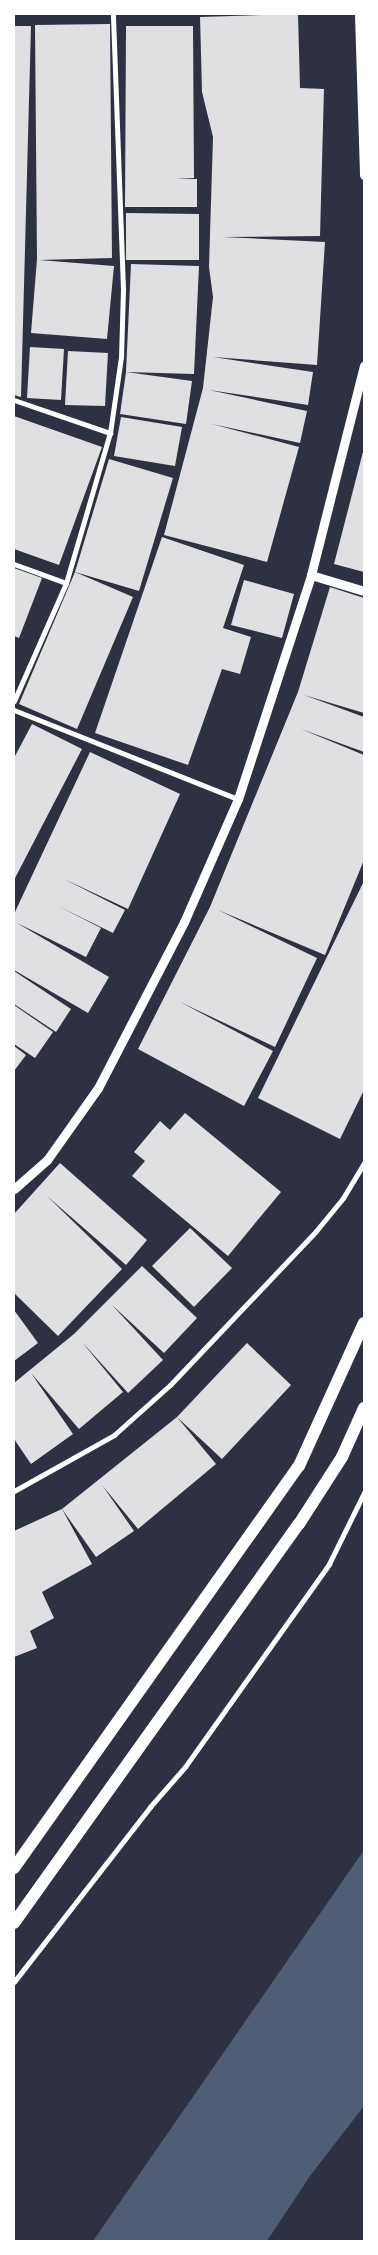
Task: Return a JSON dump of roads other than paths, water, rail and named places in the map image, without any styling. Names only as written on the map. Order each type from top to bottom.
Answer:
[{"type":"main road","points":[[14,1868],[299,1466],[364,1323]]},
{"type":"main road","points":[[14,1923],[299,1524],[342,1457],[364,1408]]},
{"type":"street","points":[[14,701],[66,583],[110,432],[121,357],[124,289],[113,14]]},
{"type":"street","points":[[359,14],[364,175]]},
{"type":"street","points":[[14,1189],[46,1160],[98,1088],[184,922],[238,799],[311,575],[364,366]]},
{"type":"street","points":[[14,400],[110,432]]},
{"type":"street","points":[[14,564],[66,583]]},
{"type":"street","points":[[311,575],[364,591]]},
{"type":"street","points":[[14,710],[238,799]]},
{"type":"street","points":[[14,1491],[114,1435],[170,1385],[334,1211],[364,1163]]},
{"type":"street","points":[[14,1982],[150,1807],[185,1767],[329,1564],[364,1493]]},
{"type":"water","points":[[364,1850],[364,2106],[310,2176],[267,2241],[93,2241]]}]
